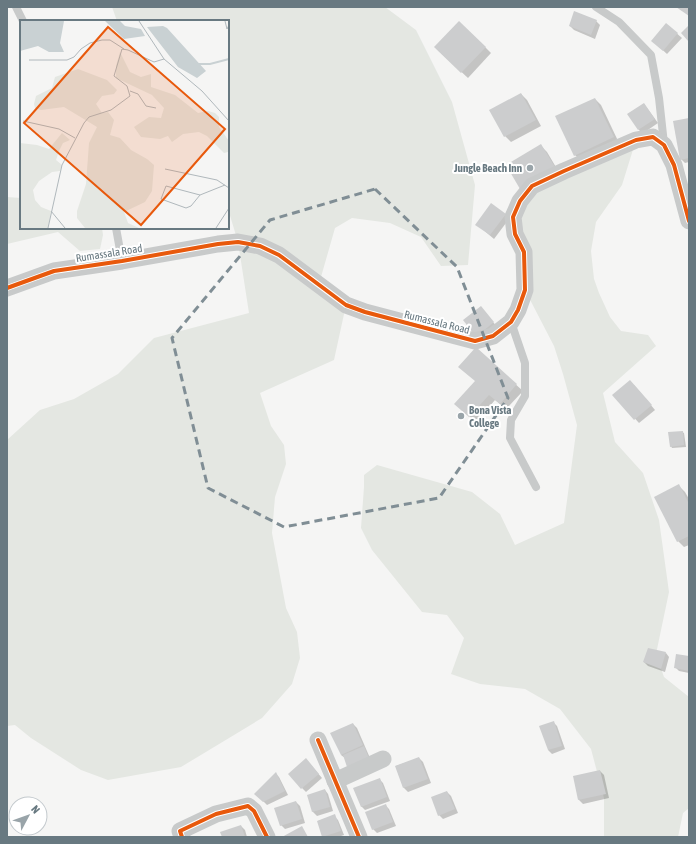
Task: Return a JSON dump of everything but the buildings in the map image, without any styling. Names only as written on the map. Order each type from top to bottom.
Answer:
[{"type":"street","name":"Rumassala Road","points":[[7,288],[54,272],[218,244],[238,242],[260,246],[279,255],[346,305],[365,312],[475,341],[493,336],[511,322],[518,310],[525,290],[524,252],[515,234],[513,217],[520,201],[532,186],[636,140],[653,137],[664,145]]},
{"type":"street","points":[[664,145],[674,165],[689,221]]},
{"type":"street","points":[[318,740],[359,837]]},
{"type":"street","points":[[335,781],[383,759]]},
{"type":"street","points":[[182,837],[180,831],[216,814],[248,806],[254,812],[267,837]]},
{"type":"lane","points":[[16,7],[22,20]]},
{"type":"lane","points":[[596,7],[619,22],[652,55],[659,98],[664,145]]},
{"type":"lane","points":[[116,229],[122,261]]},
{"type":"lane","points":[[511,322],[526,362],[525,396],[512,420],[510,438],[536,487]]},
{"type":"highlighted area","points":[[375,189],[457,267],[508,398],[439,498],[284,527],[208,488],[172,338],[270,220]]},
{"type":"shaded area","points":[[112,7],[385,7],[416,30],[452,102],[475,185],[468,265],[441,266],[421,237],[390,223],[352,218],[335,228],[319,284],[346,305],[334,360],[260,393],[271,426],[284,445],[286,464],[275,497],[272,533],[286,608],[297,632],[300,658],[292,684],[262,718],[181,767],[108,780],[81,770],[31,738],[15,725],[7,726],[7,440],[40,410],[74,399],[118,374],[154,338],[249,313],[238,242],[229,212],[229,20],[117,20]]},
{"type":"shaded area","points":[[636,140],[622,185],[596,222],[591,251],[594,279],[610,317],[621,331],[648,335],[656,346],[603,393],[615,442],[643,473],[659,520],[669,592],[656,654],[664,677],[689,697],[689,808],[683,813],[678,837],[604,837],[604,798],[591,749],[560,709],[525,689],[480,684],[451,674],[464,638],[447,615],[422,612],[372,550],[361,528],[364,475],[377,465],[472,492],[500,514],[515,545],[564,523],[577,425],[554,346],[525,290],[520,201]]},
{"type":"shaded area","points":[[7,197],[20,198],[20,229],[102,229],[103,235],[100,249],[80,251],[58,232],[7,244]]},
{"type":"cycle path","points":[[7,288],[54,271],[238,242],[260,246],[279,255],[346,305],[365,312],[475,341],[493,336],[511,322],[518,310],[525,290],[524,252],[515,234],[513,217],[520,201],[532,186],[636,140],[653,137],[664,145],[674,165],[689,221]]},
{"type":"cycle path","points":[[318,740],[359,837]]},
{"type":"cycle path","points":[[182,837],[180,831],[216,814],[248,806],[254,811],[267,837]]},
{"type":"place","name":"Jungle Beach Inn","points":[[530,168]]},
{"type":"place","name":"Bona Vista College","points":[[461,416]]}]
